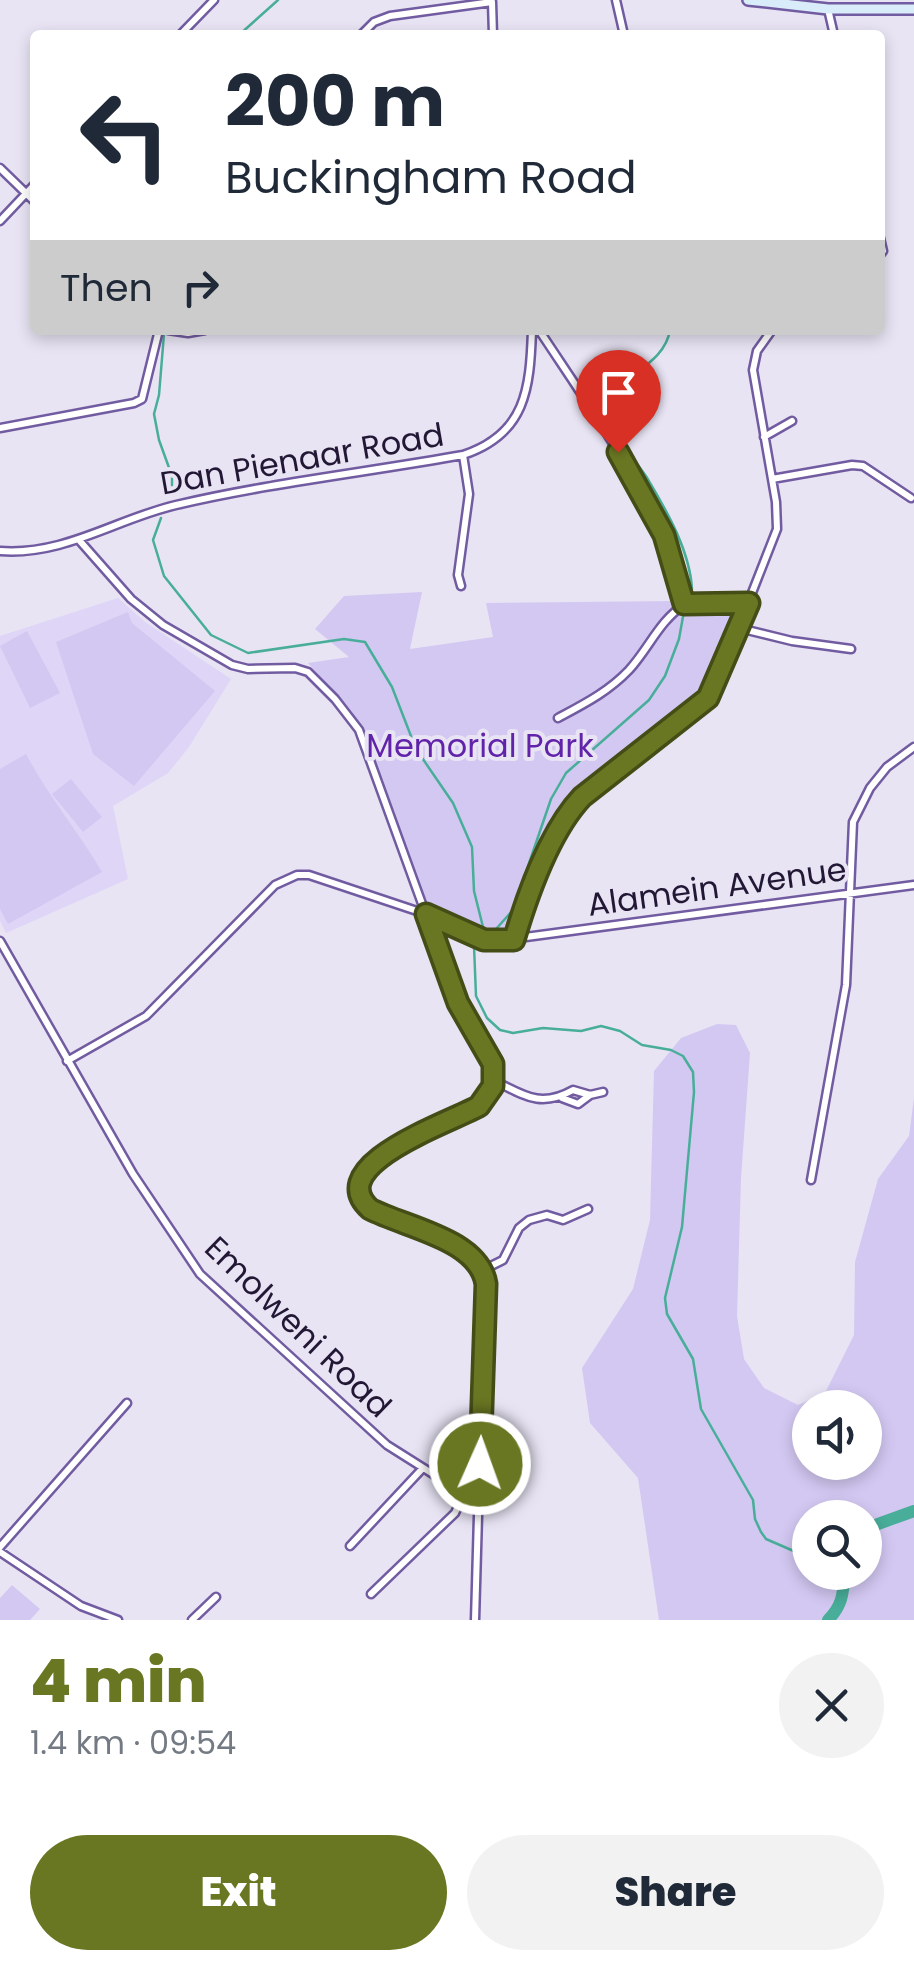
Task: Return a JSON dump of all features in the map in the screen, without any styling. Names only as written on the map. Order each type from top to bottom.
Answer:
[{"type":"main road","points":[[748,0],[828,9],[914,8]]},
{"type":"street","points":[[185,30],[214,0]]},
{"type":"street","points":[[616,0],[623,30]]},
{"type":"street","points":[[366,30],[390,16],[493,1],[494,30]]},
{"type":"street","points":[[828,9],[833,30]]},
{"type":"street","points":[[0,168],[30,198]]},
{"type":"street","points":[[0,221],[30,190]]},
{"type":"street","points":[[0,428],[142,399],[157,335]]},
{"type":"street","name":"Dan Pienaar Road","points":[[0,551],[28,552],[80,540],[183,503],[482,449],[510,426],[520,409],[528,388],[534,335]]},
{"type":"street","points":[[538,335],[634,477],[664,535],[684,604]]},
{"type":"street","points":[[514,940],[553,840],[572,808],[708,698],[739,628],[778,528],[752,370],[769,335]]},
{"type":"street","points":[[764,437],[792,421]]},
{"type":"street","points":[[461,586],[458,575],[470,494],[463,455]]},
{"type":"street","points":[[772,479],[852,464],[863,466],[911,498]]},
{"type":"street","points":[[80,540],[138,605],[224,662],[248,669],[295,668],[321,683],[359,730],[458,1003],[493,1064],[495,1081],[479,1106],[379,1156],[362,1172],[358,1183],[361,1200],[370,1209],[462,1248],[483,1270],[486,1284],[475,1620]]},
{"type":"street","points":[[558,718],[609,689],[630,668],[669,614],[684,604],[749,603]]},
{"type":"street","points":[[739,628],[852,650]]},
{"type":"street","points":[[812,1180],[846,985],[850,837],[859,806],[887,768],[914,748]]},
{"type":"street","name":"Alamein Avenue","points":[[68,1061],[146,1016],[263,896],[284,880],[308,875],[426,914],[480,938],[514,940],[914,885]]},
{"type":"street","name":"Emolweni Road","points":[[0,941],[141,1187],[207,1282],[354,1418],[422,1469],[479,1504]]},
{"type":"street","points":[[495,1081],[527,1097],[562,1097],[578,1104],[590,1094]]},
{"type":"street","points":[[562,1097],[573,1090],[603,1092]]},
{"type":"street","points":[[483,1270],[502,1260],[519,1228],[529,1220],[547,1216],[563,1220],[588,1209]]},
{"type":"street","points":[[118,1620],[81,1606],[0,1550],[128,1402]]},
{"type":"street","points":[[350,1546],[422,1469]]},
{"type":"street","points":[[372,1594],[454,1513],[462,1495]]},
{"type":"street","points":[[192,1620],[216,1598]]},
{"type":"shaded area","points":[[118,598],[145,622],[231,679],[168,773],[113,806],[128,879],[6,933],[0,921],[0,636]]},
{"type":"green space","name":"Memorial Park","points":[[422,592],[410,649],[493,637],[486,603],[744,604],[709,694],[568,805],[515,930],[502,942],[427,912],[356,718],[308,663],[349,657],[315,629],[344,596]]},
{"type":"green space","points":[[128,612],[132,623],[215,691],[134,786],[93,754],[56,642]]},
{"type":"green space","points":[[27,631],[60,693],[30,708],[0,646]]},
{"type":"green space","points":[[26,754],[102,872],[8,924],[0,909],[0,769]]},
{"type":"green space","points":[[71,779],[102,817],[83,832],[52,794]]},
{"type":"green space","points":[[717,1024],[736,1025],[750,1053],[737,1316],[744,1359],[764,1388],[792,1402],[792,1480],[882,1480],[882,1390],[826,1390],[854,1335],[855,1262],[878,1179],[909,1136],[914,1098],[914,1620],[659,1620],[638,1478],[590,1423],[582,1368],[633,1289],[650,1220],[654,1071],[681,1038]]},
{"type":"green space","points":[[12,1585],[40,1609],[30,1620],[0,1620],[0,1598]]},
{"type":"waterway","points":[[245,30],[278,0]]},
{"type":"waterway","points":[[164,335],[154,414],[172,476],[172,490]]},
{"type":"waterway","points":[[668,335],[658,354],[619,387],[609,416],[617,436],[670,519],[683,547],[692,589]]},
{"type":"waterway","points":[[161,518],[153,540],[164,576],[211,635],[248,653],[344,639],[365,642],[392,687],[416,749],[453,803],[472,847],[474,891],[483,927],[474,946],[476,996],[487,1018],[500,1030],[513,1033],[543,1028],[581,1031],[601,1026],[620,1031],[642,1045],[671,1050],[683,1056],[693,1072],[682,1227],[665,1298],[667,1314],[693,1359],[701,1409],[753,1500],[761,1532],[766,1539],[792,1550]]},
{"type":"waterway","points":[[481,937],[496,929],[513,910],[551,799],[566,773],[649,700],[665,676],[679,639],[684,611]]},
{"type":"waterway","points":[[882,1523],[914,1511]]},
{"type":"waterway","points":[[828,1620],[843,1590]]},
{"type":"route","points":[[480,1464],[486,1284],[482,1266],[462,1248],[370,1209],[361,1200],[358,1183],[362,1172],[379,1156],[479,1106],[496,1079],[493,1064],[458,1003],[426,914],[484,940],[514,940],[566,816],[582,797],[679,724],[712,694],[749,603],[684,604],[664,535],[618,452]]}]
